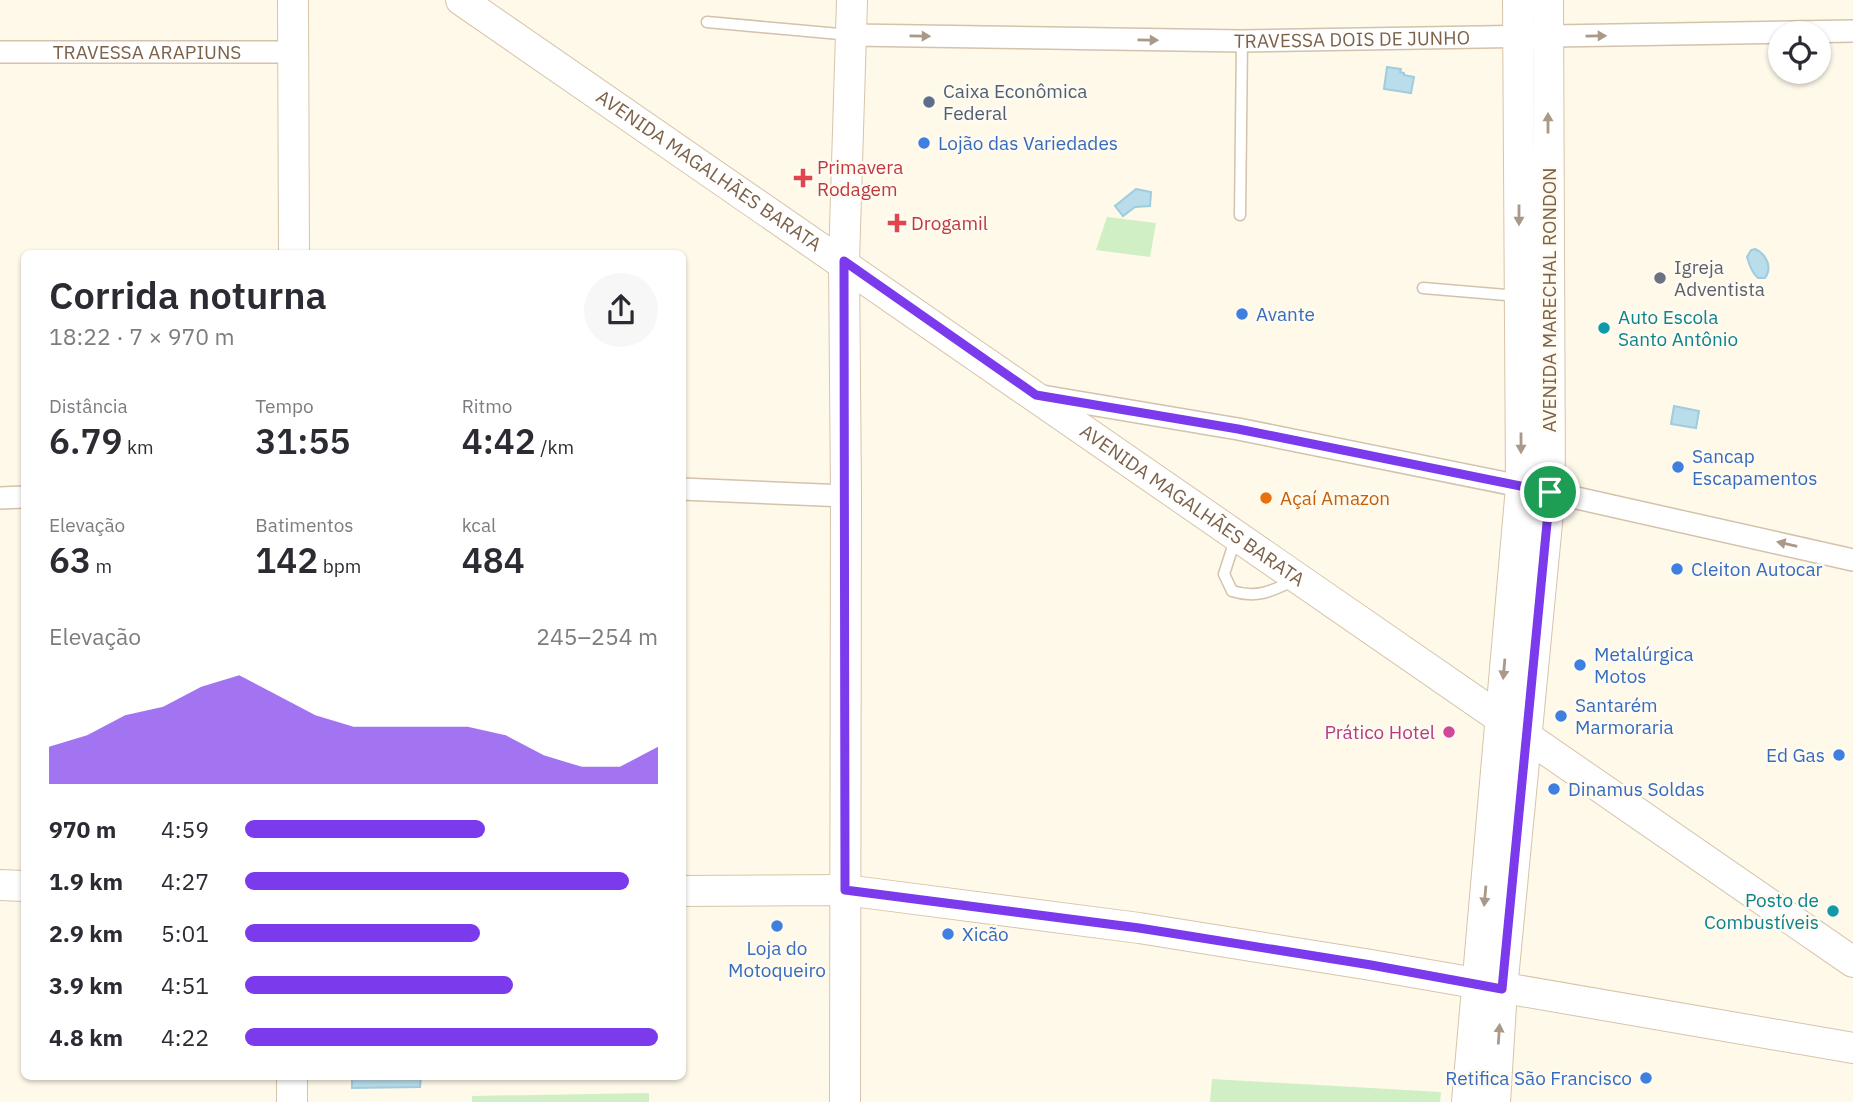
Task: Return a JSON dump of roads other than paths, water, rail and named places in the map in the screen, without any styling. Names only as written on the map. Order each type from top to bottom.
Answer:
[{"type":"main road","points":[[293,0],[294,250]]},
{"type":"main road","name":"AVENIDA MAGALHÃES BARATA","points":[[461,0],[844,261],[1853,962]]},
{"type":"main road","points":[[845,1102],[844,261],[852,0]]},
{"type":"main road","name":"AVENIDA MARECHAL RONDON","points":[[1494,1102],[1490,986],[1500,718],[1521,487],[1518,0]]},
{"type":"main road","name":"AVENIDA MARECHAL RONDON","points":[[1466,1102],[1490,986],[1526,737],[1550,492],[1548,0]]},
{"type":"main road","points":[[0,886],[21,886]]},
{"type":"main road","points":[[686,891],[845,890],[1139,928],[1853,1048]]},
{"type":"main road","points":[[292,1080],[292,1102]]},
{"type":"street","name":"TRAVESSA DOIS DE JUNHO","points":[[852,35],[1242,41],[1853,31]]},
{"type":"street","name":"TRAVESSA ARAPIUNS","points":[[0,52],[293,52]]},
{"type":"street","points":[[1036,395],[1238,429],[1550,492],[1853,560]]},
{"type":"street","points":[[686,489],[846,496]]},
{"type":"street","points":[[0,498],[21,497]]},
{"type":"lane","points":[[707,22],[852,35]]},
{"type":"lane","points":[[1240,215],[1242,41]]},
{"type":"lane","points":[[1423,288],[1519,296]]},
{"type":"lane","points":[[1237,535],[1224,574],[1232,591],[1248,596],[1270,592],[1299,578]]},
{"type":"water","points":[[1387,67],[1401,69],[1400,72],[1404,75],[1414,77],[1411,93],[1384,89]]},
{"type":"water","points":[[1136,189],[1151,192],[1150,206],[1135,207],[1123,216],[1115,206]]},
{"type":"water","points":[[1755,249],[1767,261],[1765,278],[1758,278],[1751,269],[1747,257],[1751,250]]},
{"type":"water","points":[[1674,406],[1699,411],[1696,428],[1671,424]]},
{"type":"water","points":[[352,1080],[421,1080],[420,1087],[352,1088]]},
{"type":"place","name":"Caixa Econômica Federal","points":[[929,102]]},
{"type":"place","name":"Lojão das Variedades","points":[[924,143]]},
{"type":"place","name":"Primavera Rodagem","points":[[803,178]]},
{"type":"place","name":"Drogamil","points":[[897,223]]},
{"type":"place","name":"Igreja Adventista","points":[[1660,278]]},
{"type":"place","name":"Avante","points":[[1242,314]]},
{"type":"place","name":"Auto Escola Santo Antônio","points":[[1604,328]]},
{"type":"place","name":"Sancap Escapamentos","points":[[1678,467]]},
{"type":"place","name":"Açaí Amazon","points":[[1266,498]]},
{"type":"place","name":"Cleiton Autocar","points":[[1677,569]]},
{"type":"place","name":"Metalúrgica Motos","points":[[1580,665]]},
{"type":"place","name":"Santarém Marmoraria","points":[[1561,716]]},
{"type":"place","name":"Prático Hotel","points":[[1449,732]]},
{"type":"place","name":"Ed Gas","points":[[1839,755]]},
{"type":"place","name":"Dinamus Soldas","points":[[1554,789]]},
{"type":"place","name":"Posto de Combustíveis","points":[[1833,911]]},
{"type":"place","name":"Loja do Motoqueiro","points":[[777,926]]},
{"type":"place","name":"Xicão","points":[[948,934]]},
{"type":"place","name":"Retifica São Francisco","points":[[1646,1078]]}]
